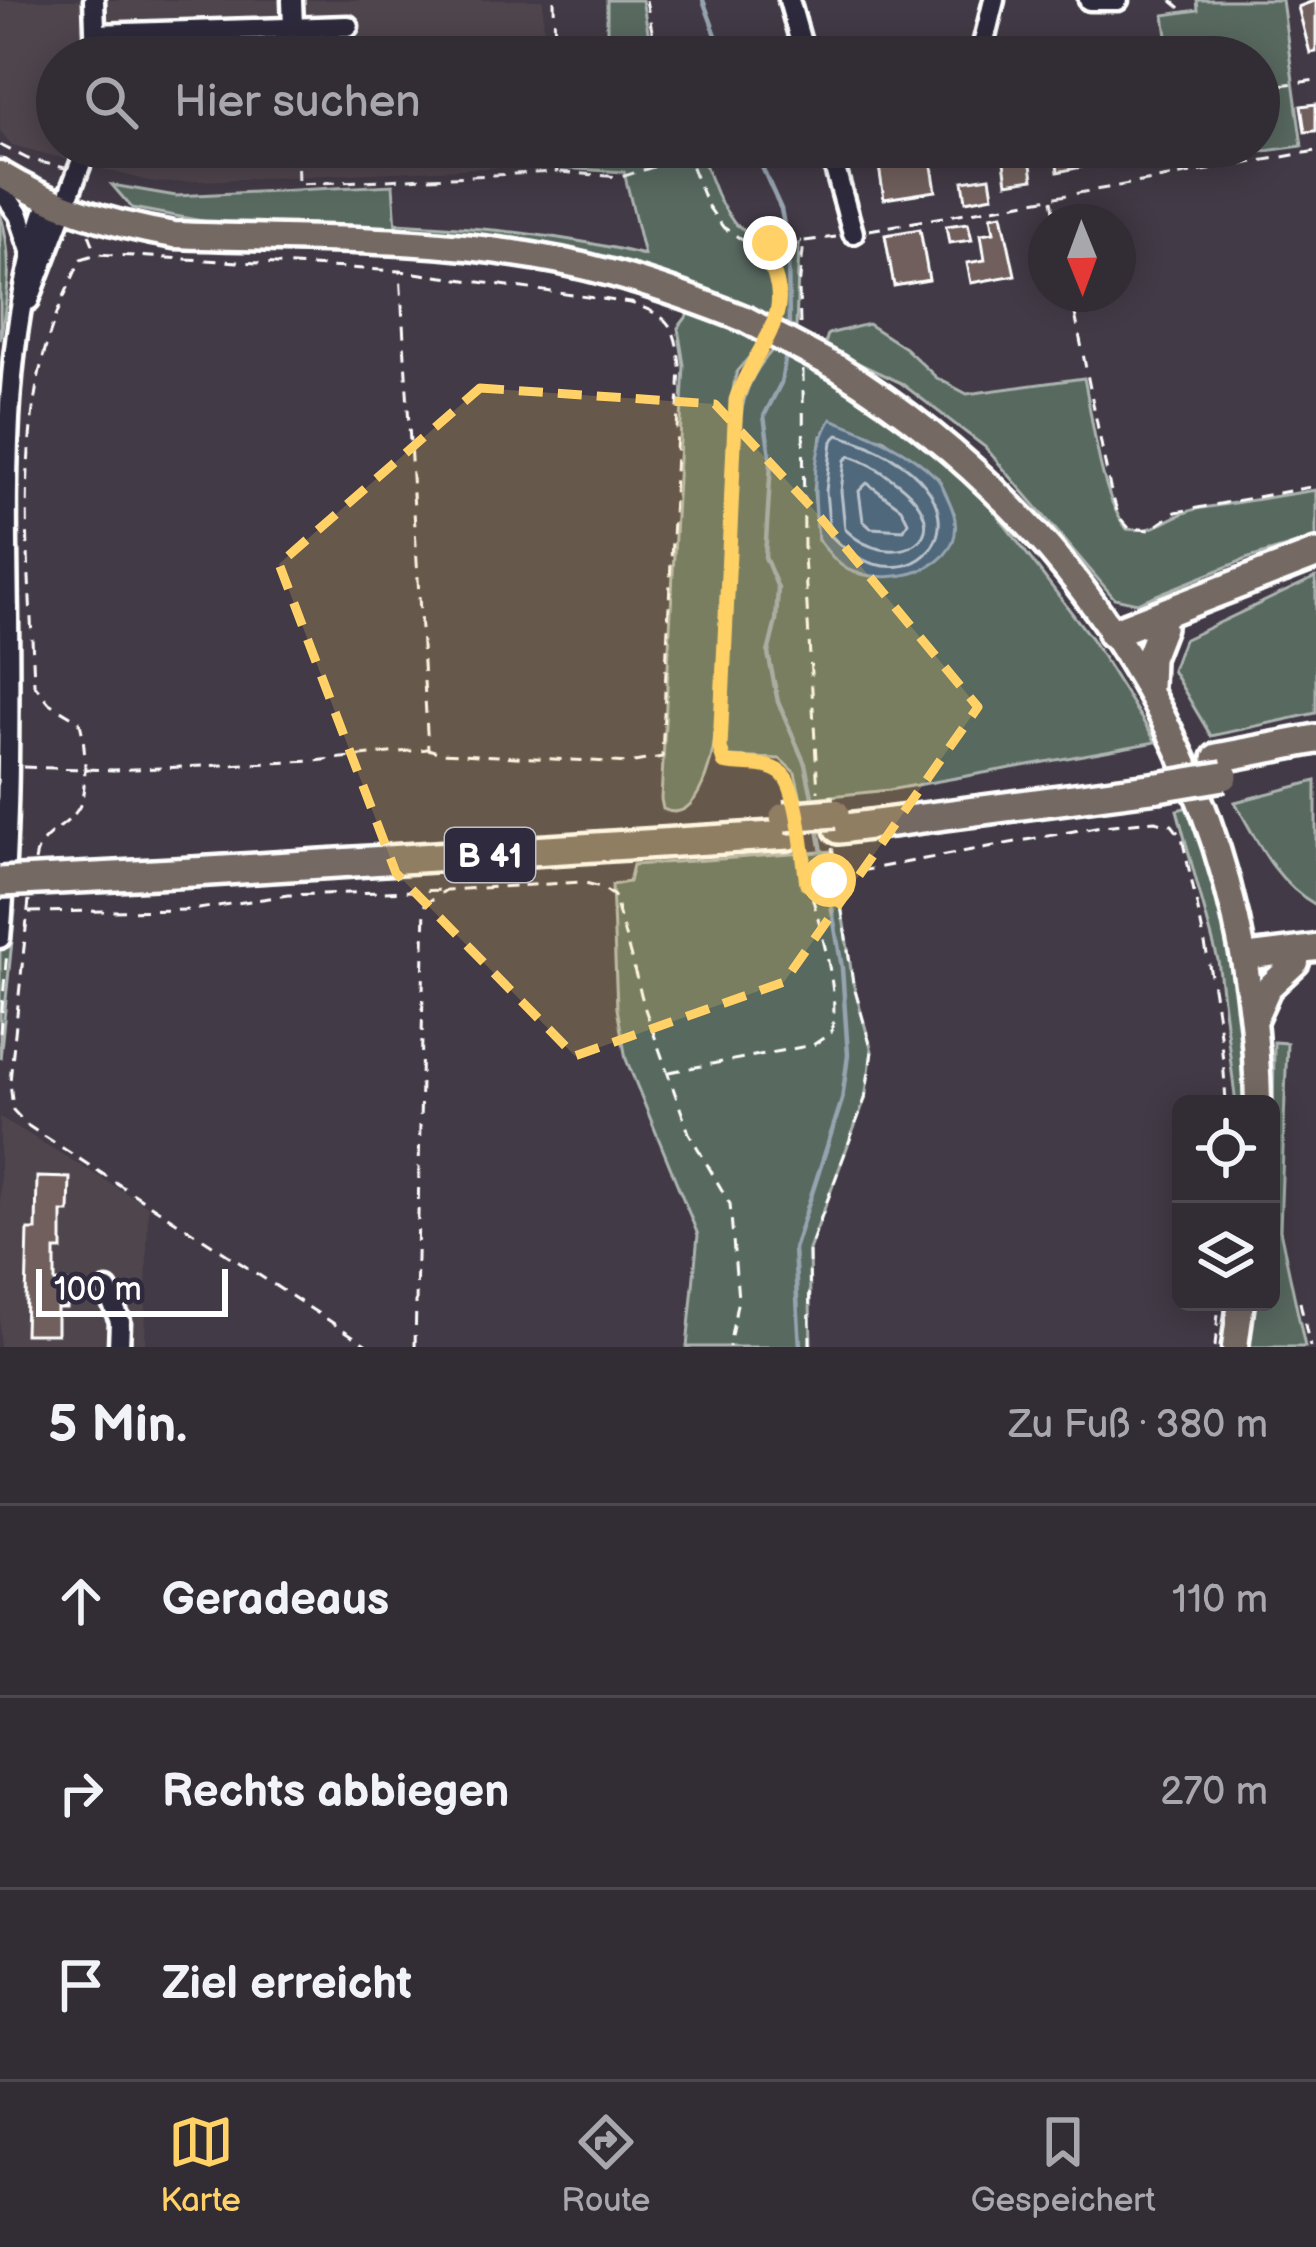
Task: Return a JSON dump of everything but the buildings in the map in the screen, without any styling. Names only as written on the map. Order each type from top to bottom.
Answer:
[{"type":"highway","points":[[1115,637],[1151,615],[1203,600],[1316,554]]},
{"type":"highway","points":[[1115,637],[1161,627],[1203,600]]},
{"type":"highway","points":[[1148,686],[1149,658],[1161,627]]},
{"type":"highway","name":"B 41","points":[[1220,767],[1316,739]]},
{"type":"highway","name":"B 41","points":[[0,882],[192,864],[792,826],[830,817],[1316,757]]},
{"type":"highway","name":"B 41","points":[[0,866],[192,864]]},
{"type":"main road","points":[[0,174],[58,204],[139,230],[377,240],[535,256],[618,274],[745,319],[838,368],[944,441],[989,481],[1078,583],[1148,686],[1182,753],[1217,847],[1245,961],[1258,1095]]},
{"type":"main road","points":[[1245,961],[1267,967],[1309,955]]},
{"type":"main road","points":[[1254,1019],[1268,988],[1309,955]]},
{"type":"main road","points":[[1235,1347],[1240,1311]]},
{"type":"street","points":[[94,0],[96,34],[348,26]]},
{"type":"street","points":[[292,0],[293,27]]},
{"type":"street","points":[[789,0],[799,36]]},
{"type":"street","points":[[988,36],[994,0]]},
{"type":"street","points":[[1089,0],[1118,0]]},
{"type":"street","points":[[0,938],[9,766],[7,498],[16,345],[31,250],[80,168]]},
{"type":"street","points":[[835,168],[853,233]]},
{"type":"street","points":[[0,188],[19,215],[31,250]]},
{"type":"street","points":[[16,345],[58,204]]},
{"type":"street","points":[[106,1290],[120,1321],[119,1347]]},
{"type":"path","points":[[554,0],[555,36]]},
{"type":"path","points":[[646,0],[653,36]]},
{"type":"path","points":[[1171,0],[1185,12]]},
{"type":"path","points":[[1280,85],[1316,80]]},
{"type":"path","points":[[0,145],[36,160]]},
{"type":"path","points":[[1280,157],[1316,151]]},
{"type":"path","points":[[66,168],[78,173]]},
{"type":"path","points":[[298,168],[298,184],[557,172],[621,177],[649,168]]},
{"type":"path","points":[[557,168],[557,172]]},
{"type":"path","points":[[692,168],[707,205],[723,227],[762,253],[776,284],[779,314]]},
{"type":"path","points":[[762,253],[770,243],[781,240],[853,233],[1221,168]]},
{"type":"path","points":[[1052,198],[1053,204]]},
{"type":"path","points":[[84,228],[95,241],[97,254]]},
{"type":"path","points":[[801,333],[803,241]]},
{"type":"path","points":[[9,766],[83,766],[114,770],[428,749],[441,754],[629,763],[662,757],[680,365],[676,333],[661,314],[632,303],[400,271],[97,254],[81,259],[51,329],[31,442],[29,532],[34,684],[49,703],[79,721],[85,740],[83,766],[81,804],[45,836],[36,851],[33,871]]},
{"type":"path","points":[[400,271],[428,749]]},
{"type":"path","points":[[1075,312],[1111,488],[1119,517],[1129,528],[1150,530],[1176,512],[1316,486]]},
{"type":"path","points":[[669,1072],[813,1045],[831,1033],[836,1016],[792,826],[791,786],[780,772],[724,762],[720,748],[736,400],[745,372],[764,350]]},
{"type":"path","points":[[802,356],[804,555],[830,817],[853,983],[872,1052],[865,1099],[809,1250],[810,1347]]},
{"type":"path","points":[[807,884],[1101,826],[1155,820],[1172,825],[1182,838],[1211,962],[1224,1046],[1226,1095]]},
{"type":"path","points":[[27,912],[192,910],[288,895],[581,882],[601,887],[614,896],[645,1010],[689,1132],[730,1204],[738,1298],[729,1347]]},
{"type":"path","points":[[415,1347],[425,904],[446,890]]},
{"type":"path","points":[[30,892],[10,1081],[14,1110],[27,1125],[370,1347]]},
{"type":"path","points":[[1300,1302],[1310,1347]]},
{"type":"path","points":[[1215,1347],[1218,1311]]},
{"type":"highlighted area","points":[[480,388],[715,404],[815,511],[978,707],[784,982],[575,1056],[396,873],[279,564]]},
{"type":"shaded area","points":[[0,0],[543,0],[544,36],[36,36],[36,151],[12,145],[0,131]]},
{"type":"shaded area","points":[[99,168],[480,168],[156,183]]},
{"type":"shaded area","points":[[0,1117],[148,1206],[145,1347],[0,1347]]},
{"type":"green space","points":[[607,0],[642,0],[649,36],[607,36]]},
{"type":"green space","points":[[1197,0],[1282,0],[1302,146],[1280,149],[1280,36],[1167,36],[1164,15],[1198,10]]},
{"type":"green space","points":[[561,168],[706,168],[734,223],[773,250],[783,243],[799,244],[796,329],[721,295],[528,241],[240,228],[132,208],[112,185],[176,196],[393,185],[396,228],[397,223],[521,233],[644,255],[624,172]]},
{"type":"green space","points":[[0,213],[8,261],[0,340]]},
{"type":"green space","points":[[691,311],[762,343],[737,371],[734,384],[728,609],[717,730],[705,778],[687,807],[663,809],[684,365],[678,328]]},
{"type":"green space","points":[[868,324],[905,348],[937,378],[967,394],[1084,378],[1104,478],[1127,529],[1155,527],[1196,509],[1316,490],[1316,538],[1246,559],[1137,603],[1114,598],[985,447],[901,383],[824,347],[828,334]]},
{"type":"green space","points":[[775,347],[866,394],[976,487],[1091,638],[1156,742],[889,790],[801,799],[795,773],[780,759],[728,757],[724,747],[738,435],[748,387]],"holes":[[[821,436],[883,439],[938,478],[954,513],[818,540],[814,491]]]},
{"type":"green space","points":[[1316,577],[1316,713],[1211,736],[1172,670],[1183,640]]},
{"type":"green space","points":[[1316,781],[1316,905],[1278,873],[1235,802]]},
{"type":"green space","points":[[1191,806],[1231,957],[1247,1095],[1235,1095],[1218,960],[1177,810]]},
{"type":"green space","points":[[833,851],[853,983],[872,1051],[865,1099],[809,1250],[811,1347],[687,1347],[698,1235],[626,1059],[617,1008],[612,885],[629,882],[633,865]]},
{"type":"green space","points":[[0,906],[15,911],[0,1059]]},
{"type":"green space","points":[[1274,1042],[1287,1043],[1280,1230],[1280,1095],[1273,1095]]},
{"type":"green space","points":[[1280,1230],[1305,1347],[1248,1347],[1253,1311],[1280,1311]]},
{"type":"water","points":[[831,419],[900,450],[938,479],[955,523],[953,541],[944,556],[911,573],[870,576],[847,569],[818,540],[816,463]]},
{"type":"waterway","points":[[703,0],[716,36]]},
{"type":"waterway","points":[[762,168],[781,209],[788,246],[789,331]]},
{"type":"waterway","points":[[787,349],[781,383],[764,416],[771,462],[765,557],[778,588],[768,653],[778,702],[805,764],[814,806]]},
{"type":"waterway","points":[[800,1347],[794,1249],[842,1100],[848,1055],[842,968],[817,823]]},
{"type":"route","points":[[770,243],[762,253],[776,284],[779,314],[764,350],[745,372],[736,400],[720,748],[724,762],[780,772],[791,786],[807,884],[829,880]]}]
